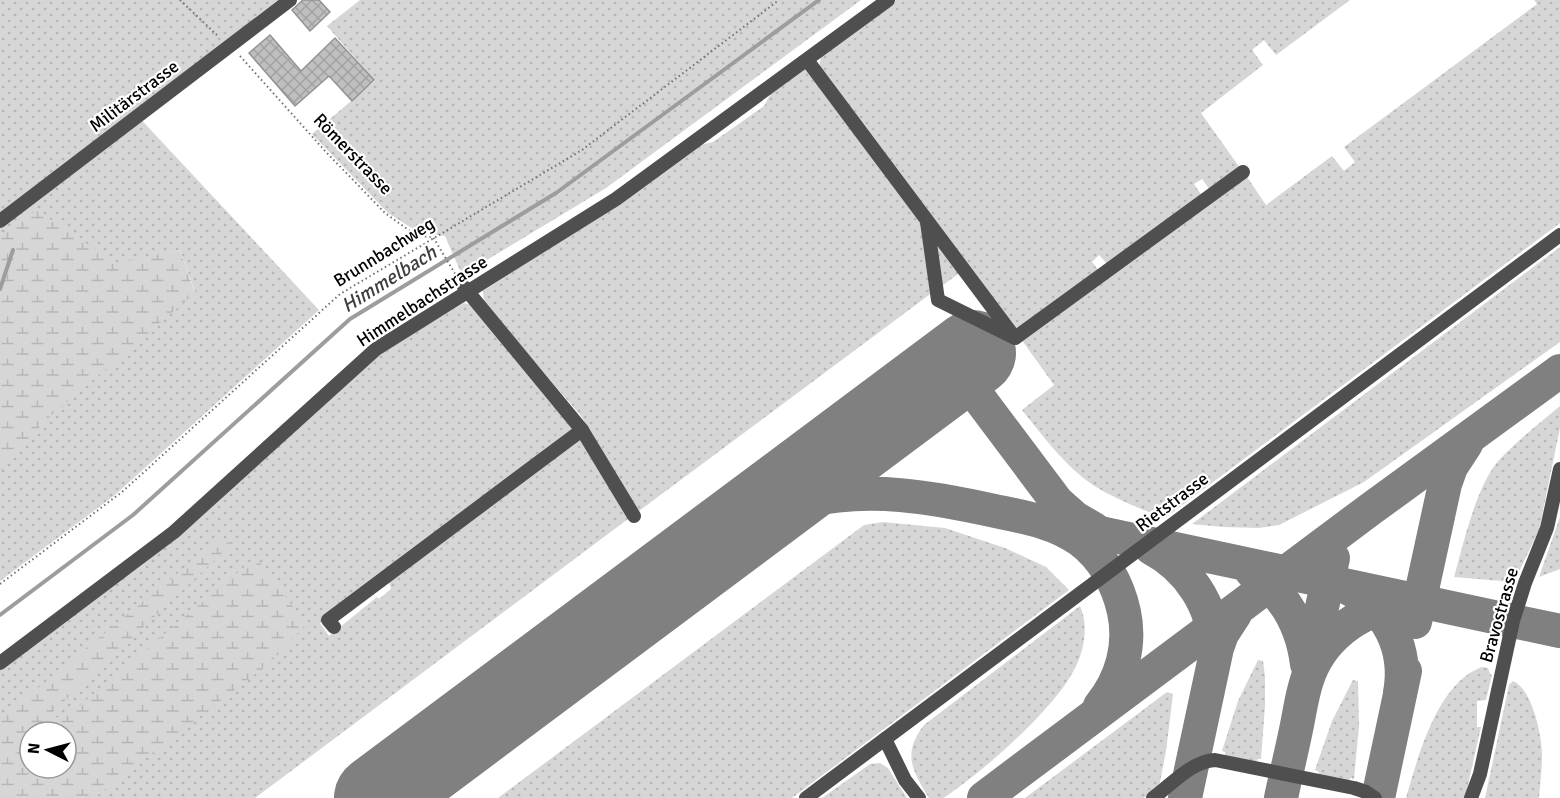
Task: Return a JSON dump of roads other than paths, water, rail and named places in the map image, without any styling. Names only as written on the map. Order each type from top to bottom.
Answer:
[{"type":"street","name":"Militärstrasse","points":[[0,221],[290,0]]},
{"type":"street","name":"Himmelbachstrasse","points":[[0,663],[174,532],[376,349],[466,290],[616,199],[888,0]]},
{"type":"street","points":[[807,60],[1015,338]]},
{"type":"street","points":[[1015,338],[1243,172]]},
{"type":"street","points":[[927,222],[938,300],[1015,338]]},
{"type":"street","name":"Rietstrasse","points":[[806,798],[1560,236]]},
{"type":"street","points":[[466,290],[582,430],[634,516]]},
{"type":"street","points":[[334,627],[328,620],[377,589],[582,430]]},
{"type":"street","name":"Bravostrasse","points":[[1478,798],[1480,774],[1513,621],[1547,528],[1560,469]]},
{"type":"street","points":[[885,739],[905,780],[919,798]]},
{"type":"street","points":[[1153,798],[1194,767],[1215,760],[1354,788],[1375,798]]},
{"type":"street","name":"Bravostrasse","points":[[1471,798],[1480,774]]},
{"type":"waterway","name":"Himmelbach","points":[[0,615],[133,515],[350,319],[556,193],[819,0]]},
{"type":"waterway","points":[[0,289],[13,250]]}]
